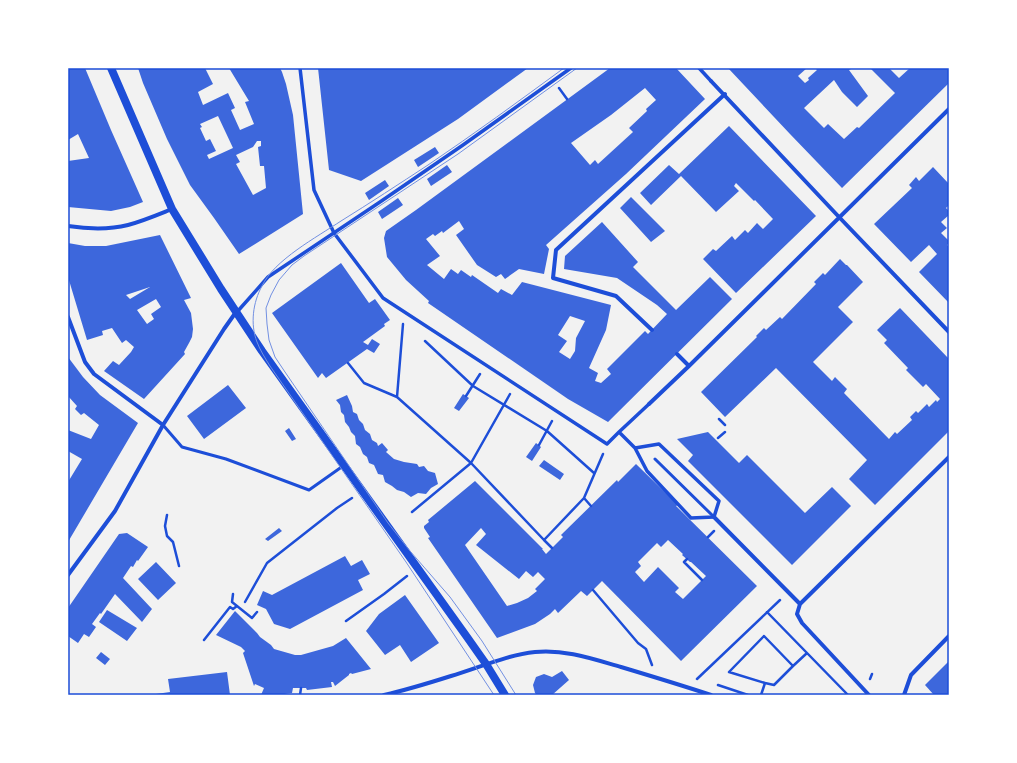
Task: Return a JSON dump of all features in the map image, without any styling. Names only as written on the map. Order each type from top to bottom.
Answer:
[{"type":"main road","points":[[111,68],[172,209],[221,289],[262,351],[486,664],[505,695]]},
{"type":"street","points":[[300,68],[314,190],[334,233],[383,298],[607,444],[689,366],[949,109]]},
{"type":"street","points":[[68,575],[115,511],[163,425],[224,329],[236,312],[268,277],[463,145],[571,68]]},
{"type":"street","points":[[699,68],[725,94],[839,218],[949,332]]},
{"type":"street","points":[[652,330],[616,296],[554,278],[556,250],[725,94]]},
{"type":"street","points":[[68,226],[89,229],[127,225],[172,209]]},
{"type":"street","points":[[68,317],[85,362],[94,374],[163,425]]},
{"type":"street","points":[[677,354],[689,366]]},
{"type":"street","points":[[619,432],[635,448],[647,472],[691,518],[714,517],[800,604]]},
{"type":"street","points":[[635,448],[659,444],[719,501],[714,517]]},
{"type":"street","points":[[869,695],[802,623],[797,614],[798,609],[800,604],[949,457]]},
{"type":"street","points":[[904,695],[911,675],[949,636]]},
{"type":"street","points":[[384,695],[452,676],[486,664],[535,652],[563,652],[585,656],[711,695]]},
{"type":"lane","points":[[163,425],[182,447],[226,459],[309,490],[344,466]]},
{"type":"lane","points":[[655,459],[714,517]]},
{"type":"path","points":[[397,397],[404,320]]},
{"type":"path","points":[[421,337],[473,386],[547,431],[594,473]]},
{"type":"path","points":[[348,363],[364,383],[397,397],[471,463],[552,548]]},
{"type":"path","points":[[466,396],[485,365]]},
{"type":"path","points":[[412,512],[471,463],[515,384]]},
{"type":"path","points":[[539,445],[557,411]]},
{"type":"path","points":[[719,419],[725,425]]},
{"type":"path","points":[[718,438],[725,432]]},
{"type":"path","points":[[544,540],[584,498],[607,444]]},
{"type":"path","points":[[245,602],[267,563],[361,491]]},
{"type":"path","points":[[584,498],[591,506]]},
{"type":"path","points":[[167,515],[165,526],[167,536],[173,542],[179,566]]},
{"type":"path","points":[[686,559],[684,562],[702,580]]},
{"type":"path","points":[[346,621],[397,584]]},
{"type":"path","points":[[593,590],[638,643],[646,649],[656,677]]},
{"type":"path","points":[[704,671],[788,592]]},
{"type":"path","points":[[233,594],[232,602],[252,618],[257,612]]},
{"type":"path","points":[[204,640],[230,607],[233,609],[237,606]]},
{"type":"path","points":[[767,612],[848,695]]},
{"type":"path","points":[[793,666],[764,636],[729,672],[774,685],[807,653]]},
{"type":"path","points":[[697,678],[704,681]]},
{"type":"path","points":[[712,683],[748,695]]},
{"type":"path","points":[[761,695],[765,683]]},
{"type":"path","points":[[300,695],[301,688]]},
{"type":"building","points":[[68,68],[85,68],[143,202],[130,207],[111,211],[68,207],[68,161],[89,158],[78,134],[68,140]]},
{"type":"building","points":[[138,68],[205,68],[213,84],[198,92],[203,105],[228,93],[235,108],[231,110],[240,130],[254,124],[245,102],[249,101],[229,68],[280,68],[286,84],[293,115],[303,214],[239,254],[190,185],[167,139]],"holes":[[[218,116],[233,148],[209,159],[207,155],[216,151],[210,139],[206,141],[200,128],[202,127],[200,124]],[[257,141],[261,141],[261,146],[258,147],[260,166],[264,166],[266,188],[253,195],[236,164],[240,162],[236,155],[253,147]]]},
{"type":"building","points":[[318,68],[528,68],[458,119],[361,181],[329,170]]},
{"type":"building","points":[[610,68],[676,68],[705,99],[626,174],[546,245],[549,249],[544,274],[519,269],[505,279],[501,274],[496,277],[477,265],[456,235],[464,229],[459,221],[443,233],[442,231],[435,236],[433,234],[426,239],[440,256],[427,265],[444,279],[451,269],[458,274],[461,270],[471,277],[472,275],[498,293],[501,289],[512,295],[522,282],[611,305],[606,330],[589,368],[598,373],[595,381],[601,383],[611,374],[607,369],[645,331],[648,334],[667,314],[657,305],[617,278],[564,269],[565,256],[602,222],[638,262],[633,267],[676,310],[710,277],[732,299],[608,422],[568,399],[428,303],[429,301],[406,280],[387,257],[384,238],[386,231]],"holes":[[[645,88],[656,100],[629,128],[633,132],[598,164],[595,160],[590,165],[571,143],[611,115]],[[570,316],[585,321],[576,338],[575,351],[570,359],[559,352],[567,341],[558,335]]]},
{"type":"building","points":[[728,68],[807,68],[798,76],[805,83],[817,70],[815,68],[853,68],[849,70],[868,96],[857,107],[842,92],[834,80],[804,108],[824,128],[828,124],[844,139],[857,127],[859,128],[895,93],[870,68],[889,68],[899,78],[910,68],[949,68],[949,83],[842,188]]},
{"type":"building","points":[[729,126],[816,216],[736,293],[703,259],[713,249],[716,251],[732,236],[735,240],[745,230],[748,233],[757,223],[763,229],[773,219],[755,200],[754,201],[736,183],[734,186],[739,191],[716,212],[681,176],[651,205],[640,193],[669,165],[679,174]]},
{"type":"building","points":[[435,147],[439,153],[418,167],[414,160]]},
{"type":"building","points":[[447,165],[452,172],[431,186],[427,179]]},
{"type":"building","points":[[933,167],[949,184],[949,205],[946,208],[949,211],[949,215],[941,222],[947,228],[941,233],[949,241],[947,245],[949,247],[949,303],[919,272],[937,254],[929,245],[911,262],[874,224],[912,188],[909,185],[916,177],[919,181]]},
{"type":"building","points":[[385,180],[389,186],[369,200],[365,193]]},
{"type":"building","points":[[631,197],[665,231],[651,242],[620,208]]},
{"type":"building","points":[[398,198],[403,205],[382,219],[378,212]]},
{"type":"building","points":[[160,235],[191,298],[184,300],[191,313],[193,329],[192,337],[184,352],[185,354],[144,399],[104,371],[113,361],[119,365],[134,347],[126,340],[122,343],[112,328],[102,331],[103,335],[87,340],[68,277],[68,243],[85,246],[106,246]],"holes":[[[150,287],[130,299],[126,295]],[[156,299],[161,307],[151,314],[154,319],[147,324],[137,310]]]},
{"type":"building","points":[[840,259],[863,282],[838,307],[853,322],[813,362],[832,381],[835,377],[847,389],[844,393],[889,439],[895,432],[897,434],[912,420],[910,417],[916,411],[918,413],[927,404],[929,407],[936,400],[937,402],[940,399],[926,384],[923,387],[906,370],[908,368],[884,343],[887,340],[877,330],[900,308],[949,359],[949,431],[875,505],[849,479],[867,460],[776,368],[725,417],[701,392],[757,337],[756,336],[764,328],[766,330],[780,317],[782,319],[816,284],[814,282],[823,273],[825,275]]},
{"type":"building","points":[[341,263],[369,303],[375,299],[390,320],[384,324],[385,326],[363,342],[368,345],[372,339],[380,344],[374,353],[367,349],[326,378],[322,373],[318,378],[272,313]]},
{"type":"building","points":[[68,357],[83,377],[100,395],[138,423],[68,542],[68,482],[82,459],[68,451],[68,430],[91,439],[99,425],[84,413],[81,415],[75,409],[77,406],[68,396]]},
{"type":"building","points":[[228,385],[246,408],[204,439],[187,416]]},
{"type":"building","points":[[463,394],[469,398],[459,411],[454,408]]},
{"type":"building","points":[[347,395],[353,412],[357,414],[365,430],[370,434],[372,440],[377,443],[378,446],[382,443],[388,450],[386,452],[394,459],[417,464],[419,467],[424,466],[428,471],[435,473],[438,484],[431,488],[426,494],[418,493],[411,497],[385,482],[383,475],[378,474],[374,465],[369,463],[367,457],[356,444],[355,436],[345,422],[340,405],[336,400]]},
{"type":"building","points":[[289,428],[296,439],[292,441],[285,431]]},
{"type":"building","points":[[708,432],[739,463],[747,455],[805,513],[832,487],[851,506],[792,565],[688,461],[693,455],[677,439]]},
{"type":"building","points":[[536,443],[541,447],[532,461],[526,457]]},
{"type":"building","points":[[544,460],[564,474],[560,480],[539,466]]},
{"type":"building","points":[[636,464],[757,586],[681,661],[602,581],[587,596],[581,591],[558,613],[555,609],[535,624],[497,638],[428,538],[430,537],[424,528],[424,526],[429,522],[428,520],[475,481],[543,549],[546,554],[563,537],[561,535],[617,480],[618,482]],"holes":[[[481,528],[486,534],[476,545],[519,579],[526,571],[533,577],[538,572],[545,579],[535,589],[537,591],[528,598],[507,606],[465,545]],[[668,540],[683,554],[682,555],[706,576],[683,599],[675,592],[679,588],[658,567],[644,582],[635,572],[641,566],[638,562],[657,543],[661,547]]]},
{"type":"building","points":[[279,528],[282,531],[268,541],[265,539]]},
{"type":"building","points":[[127,533],[148,547],[133,567],[131,566],[123,578],[152,609],[142,622],[115,594],[92,624],[96,627],[89,637],[84,634],[78,643],[68,636],[68,608],[119,534]]},
{"type":"building","points":[[345,556],[351,566],[362,560],[370,574],[358,580],[363,590],[290,629],[274,624],[266,609],[257,605],[263,591],[272,595]]},
{"type":"building","points":[[156,562],[176,583],[158,600],[138,579]]},
{"type":"building","points":[[405,595],[439,643],[411,662],[400,645],[385,655],[366,631],[379,614]]},
{"type":"building","points":[[107,610],[137,628],[127,641],[99,622]]},
{"type":"building","points":[[235,611],[274,649],[295,655],[301,655],[333,646],[346,638],[371,669],[351,673],[335,686],[333,682],[331,682],[332,687],[307,690],[306,688],[293,688],[292,693],[261,695],[264,688],[255,684],[254,686],[243,653],[245,651],[241,647],[216,635]]},
{"type":"building","points":[[101,652],[110,659],[105,665],[96,658]]},
{"type":"building","points":[[949,661],[949,695],[934,695],[925,685]]},
{"type":"building","points":[[562,671],[569,680],[552,695],[537,695],[535,693],[533,685],[536,677],[544,674],[552,677]]},
{"type":"building","points":[[227,672],[230,695],[156,695],[170,692],[168,679]]},
{"type":"tram line","points":[[494,695],[406,562],[270,366],[257,342],[253,321],[256,299],[262,286],[268,276],[286,258],[445,153],[564,68]]},
{"type":"tram line","points":[[516,695],[482,641],[450,597],[388,523],[275,357],[269,340],[266,308],[279,280],[292,265],[458,154],[577,68]]}]
